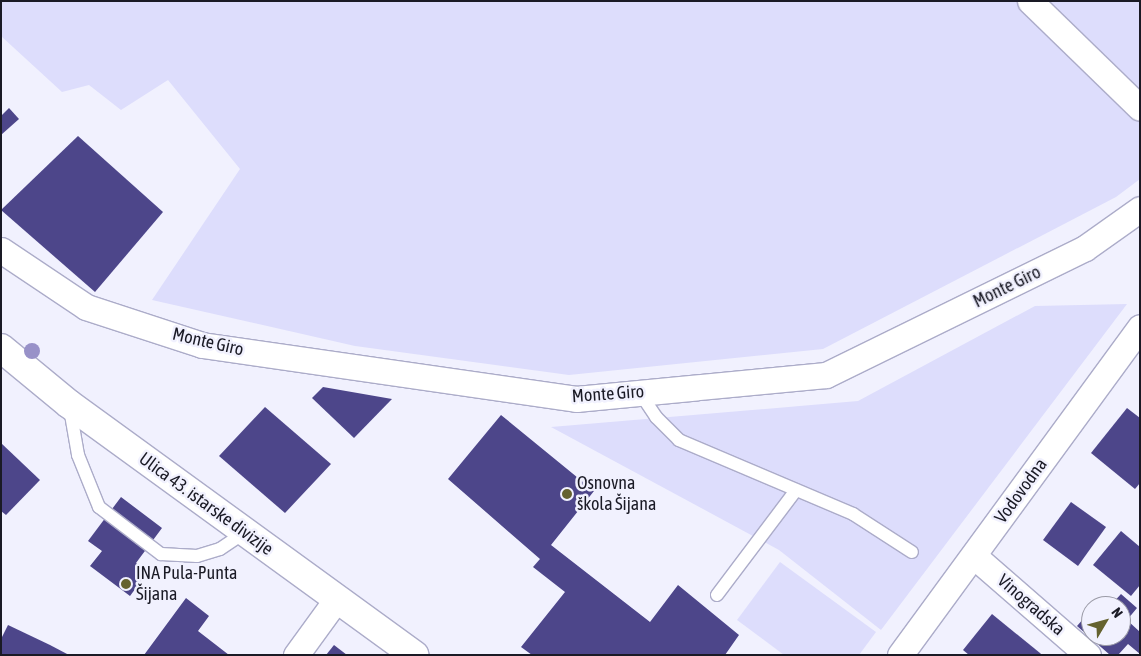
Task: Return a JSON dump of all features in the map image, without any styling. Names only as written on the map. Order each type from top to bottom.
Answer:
[{"type":"main road","name":"Ulica 43. istarske divizije","points":[[1,348],[69,404],[406,651]]},
{"type":"street","points":[[1030,1],[1140,108]]},
{"type":"street","name":"Monte Giro","points":[[1,250],[86,307],[202,345],[576,399],[826,376],[1085,248],[1140,209]]},
{"type":"street","name":"Vodovodna","points":[[900,655],[1140,327]]},
{"type":"street","name":"Vinogradska","points":[[974,556],[1088,655]]},
{"type":"street","points":[[296,655],[336,600]]},
{"type":"lane","points":[[640,393],[656,417],[679,440],[852,514],[912,552]]},
{"type":"lane","points":[[69,404],[78,455],[95,501],[161,554],[197,556],[220,549],[245,532]]},
{"type":"lane","points":[[717,595],[796,490]]},
{"type":"shaded area","points":[[1,1],[1140,1],[1140,179],[1116,197],[823,349],[569,375],[355,346],[152,300],[240,169],[168,80],[121,110],[89,85],[62,92],[1,36]]},
{"type":"shaded area","points":[[1127,304],[881,630],[779,550],[551,427],[858,401],[1035,306]]},
{"type":"shaded area","points":[[780,562],[876,632],[859,655],[784,655],[737,620]]},
{"type":"building","points":[[9,108],[19,119],[1,135],[1,116]]},
{"type":"building","points":[[78,136],[163,212],[95,292],[1,210]]},
{"type":"building","points":[[323,387],[392,399],[354,438],[312,398]]},
{"type":"building","points":[[265,407],[331,464],[285,513],[219,456]]},
{"type":"building","points":[[1127,408],[1140,418],[1140,483],[1135,489],[1091,453]]},
{"type":"building","points":[[501,415],[594,491],[551,545],[650,622],[678,585],[739,635],[725,655],[532,655],[521,647],[565,592],[533,567],[540,559],[448,479]]},
{"type":"building","points":[[1,443],[40,480],[6,515],[1,511]]},
{"type":"building","points":[[121,497],[162,528],[136,563],[147,573],[130,596],[90,566],[102,551],[88,541]]},
{"type":"building","points":[[1071,502],[1106,527],[1078,566],[1043,540]]},
{"type":"building","points":[[1121,531],[1140,547],[1140,585],[1131,596],[1093,565]]},
{"type":"building","points":[[186,598],[209,616],[198,631],[229,655],[144,655]]},
{"type":"building","points":[[1131,603],[1137,608],[1131,615]]},
{"type":"building","points":[[992,614],[1042,655],[969,655],[963,650]]},
{"type":"building","points":[[1081,621],[1081,630],[1077,626]]},
{"type":"building","points":[[1131,624],[1140,632],[1140,654],[1130,646]]},
{"type":"building","points":[[8,625],[69,655],[1,655],[1,639]]},
{"type":"building","points":[[334,645],[347,655],[326,655]]},
{"type":"building","points":[[1100,646],[1126,646],[1118,655],[1110,655]]},
{"type":"place","name":"Osnovna škola Šijana","points":[[567,494]]},
{"type":"place","name":"INA Pula-Punta Šijana","points":[[126,584]]}]
